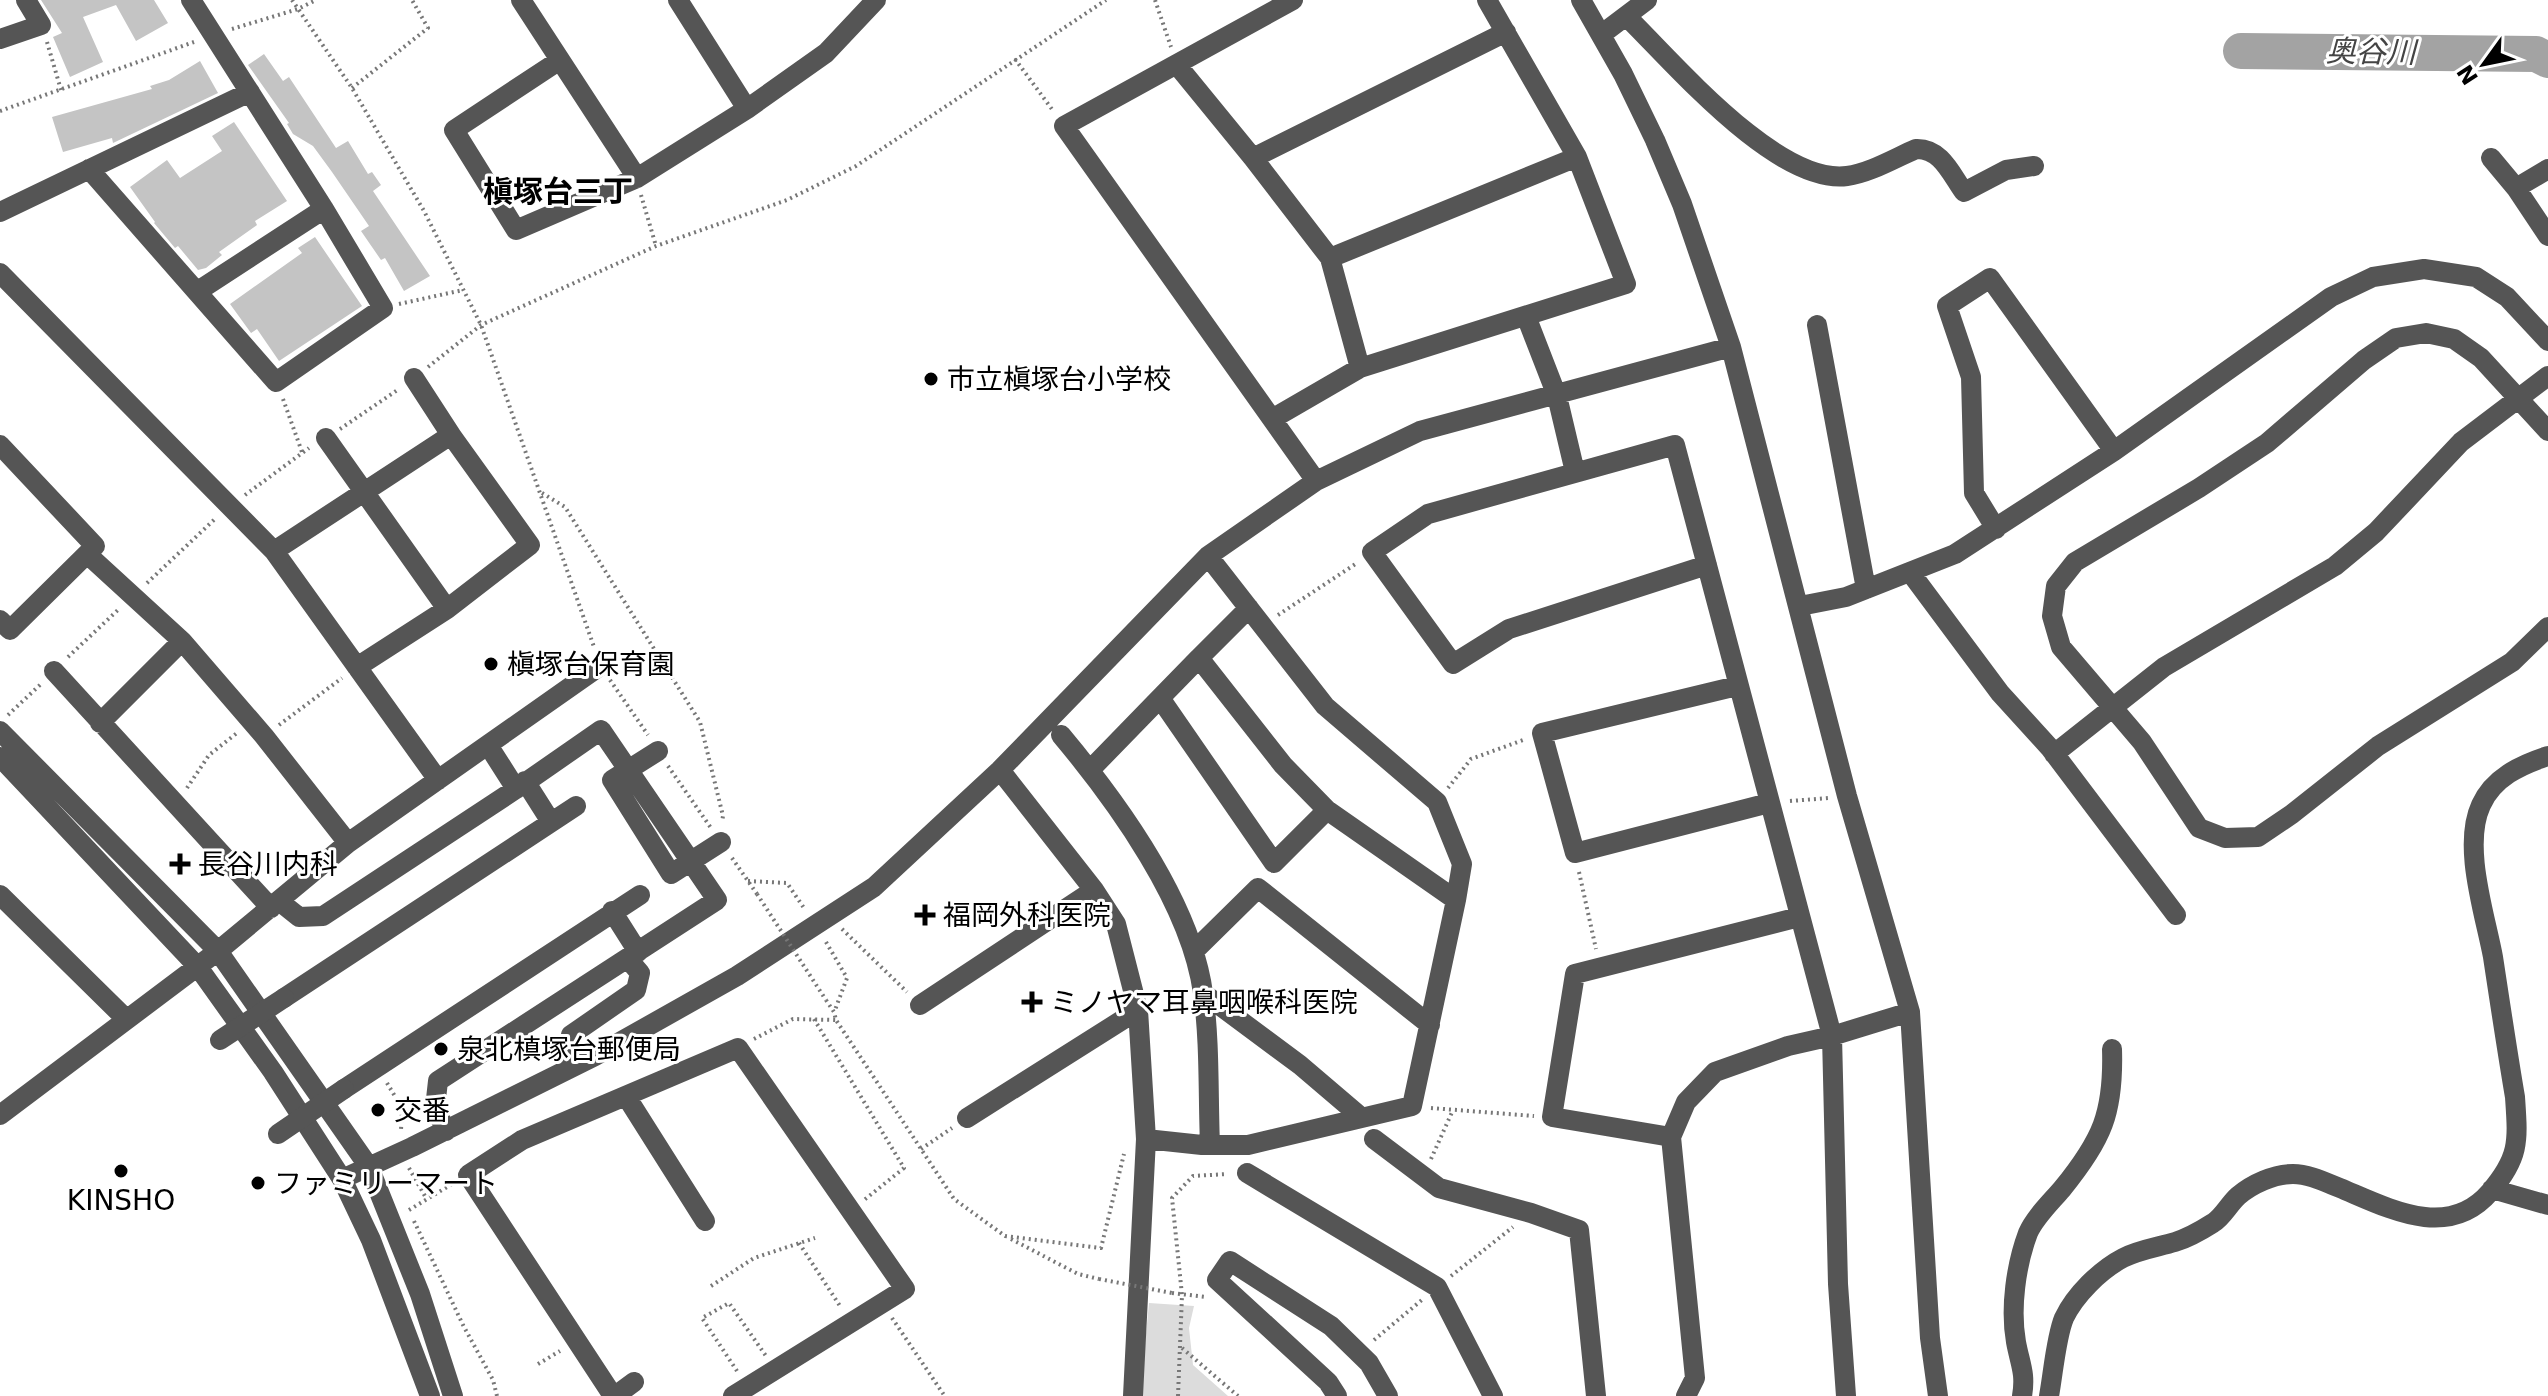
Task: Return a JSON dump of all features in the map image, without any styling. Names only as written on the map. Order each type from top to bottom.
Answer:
[{"type":"street","points":[[0,39],[41,25],[26,0]]},
{"type":"street","points":[[89,169],[276,382],[383,308],[191,0]]},
{"type":"street","points":[[521,0],[637,178]]},
{"type":"street","points":[[678,0],[747,109]]},
{"type":"street","points":[[560,60],[454,130],[516,230],[637,178],[747,109],[826,53],[876,0]]},
{"type":"street","points":[[1293,0],[1064,126],[1316,481]]},
{"type":"street","points":[[1272,419],[1360,368],[1626,284],[1577,157],[1487,0]]},
{"type":"street","points":[[1581,0],[1602,34],[1649,127],[1682,204],[1731,347],[1847,796],[1910,1012],[1930,1338],[1938,1396]]},
{"type":"street","points":[[1602,34],[1647,0]]},
{"type":"street","points":[[1627,17],[1734,122],[1754,139],[1804,169],[1829,176],[1849,176],[1916,149],[1926,149],[1937,154],[1964,192],[2006,170],[2034,166]]},
{"type":"street","points":[[1253,158],[1506,32]]},
{"type":"street","points":[[1177,65],[1330,258],[1360,368]]},
{"type":"street","points":[[0,212],[250,92]]},
{"type":"street","points":[[1330,258],[1577,157]]},
{"type":"street","points":[[2491,158],[2516,188],[2548,236]]},
{"type":"street","points":[[2516,188],[2548,169]]},
{"type":"street","points":[[198,291],[324,209]]},
{"type":"street","points":[[1800,606],[1846,597],[1955,554],[2114,451],[2331,297],[2373,277],[2424,269],[2476,277],[2507,297],[2548,341]]},
{"type":"street","points":[[0,273],[274,551],[438,780]]},
{"type":"street","points":[[1996,529],[1974,493],[1971,377],[1947,306],[1990,278],[2114,451]]},
{"type":"street","points":[[1526,316],[1557,396],[1575,472]]},
{"type":"street","points":[[1817,325],[1866,589]]},
{"type":"street","points":[[2548,431],[2481,358],[2454,339],[2426,333],[2396,338],[2364,360],[2267,443],[2199,488],[2075,562],[2056,586],[2052,616],[2061,647],[2150,753],[2199,828],[2225,838],[2258,837],[2378,746],[2512,662],[2548,627]]},
{"type":"street","points":[[342,1179],[566,1070],[737,976],[874,887],[1000,770],[1208,556],[1316,481],[1420,431],[1731,347]]},
{"type":"street","points":[[2054,754],[2164,667],[2335,566],[2376,532],[2461,442],[2548,376]]},
{"type":"street","points":[[357,667],[447,609],[530,545],[414,378]]},
{"type":"street","points":[[274,551],[451,435]]},
{"type":"street","points":[[326,438],[447,609]]},
{"type":"street","points":[[0,445],[95,546],[10,630],[0,620]]},
{"type":"street","points":[[1707,565],[1509,629],[1453,664],[1372,552],[1428,514],[1675,445],[1707,565],[1737,686],[1832,1036],[1838,1284],[1846,1396]]},
{"type":"street","points":[[87,554],[182,641],[348,843]]},
{"type":"street","points":[[1146,1139],[1248,1145],[1412,1106],[1462,864],[1437,802],[1325,706],[1208,556]]},
{"type":"street","points":[[1910,572],[2000,693],[2054,754],[2176,915]]},
{"type":"street","points":[[1090,770],[1249,608]]},
{"type":"street","points":[[100,723],[182,641]]},
{"type":"street","points":[[1199,658],[1283,765],[1327,810],[1456,900]]},
{"type":"street","points":[[4,1105],[198,967],[348,843],[600,666]]},
{"type":"street","points":[[54,671],[275,905],[299,917],[323,916],[601,730],[717,900],[438,1081],[435,1108],[446,1131]]},
{"type":"street","points":[[1737,686],[1542,733],[1575,853],[1769,803]]},
{"type":"street","points":[[1160,698],[1274,863]]},
{"type":"street","points":[[0,731],[218,951],[369,1167],[420,1294],[453,1396]]},
{"type":"street","points":[[1061,735],[1090,770],[1159,874],[1194,951],[1203,993],[1210,1145]]},
{"type":"street","points":[[488,745],[551,822]]},
{"type":"street","points":[[628,770],[658,751]]},
{"type":"street","points":[[2049,1396],[2064,1320],[2078,1296],[2123,1257],[2179,1241],[2217,1221],[2238,1196],[2264,1180],[2293,1174],[2318,1179],[2384,1207],[2423,1219],[2454,1217],[2480,1203],[2492,1189],[2515,1155],[2517,1131],[2515,1097],[2473,833],[2481,805],[2500,778],[2548,756]]},
{"type":"street","points":[[0,757],[198,967],[273,1072],[342,1179],[371,1240],[430,1396]]},
{"type":"street","points":[[1000,770],[1094,890],[1116,924],[1138,1010],[1146,1139],[1133,1396]]},
{"type":"street","points":[[220,1040],[576,806]]},
{"type":"street","points":[[1194,951],[1258,888],[1274,863],[1327,810]]},
{"type":"street","points":[[690,862],[720,840]]},
{"type":"street","points":[[1258,888],[1430,1025]]},
{"type":"street","points":[[920,1005],[1094,890]]},
{"type":"street","points":[[0,895],[126,1019]]},
{"type":"street","points":[[278,1134],[344,1089],[400,1064],[612,911],[640,895]]},
{"type":"street","points":[[566,1070],[571,1035],[636,990],[640,973],[612,911]]},
{"type":"street","points":[[1671,1137],[1552,1117],[1575,974],[1799,917]]},
{"type":"street","points":[[1203,993],[1300,1065],[1361,1117]]},
{"type":"street","points":[[967,1118],[1138,1010]]},
{"type":"street","points":[[1686,1396],[1695,1378],[1671,1137],[1686,1102],[1715,1072],[1788,1046],[1910,1012]]},
{"type":"street","points":[[634,1382],[614,1396],[468,1175],[522,1140],[738,1048],[905,1289],[740,1391]]},
{"type":"street","points":[[2022,1396],[2025,1375],[2016,1341],[2015,1295],[2021,1260],[2029,1230],[2087,1159],[2106,1119],[2113,1089],[2112,1049]]},
{"type":"street","points":[[626,1096],[705,1221]]},
{"type":"street","points":[[1374,1139],[1439,1188],[1531,1213],[1579,1230],[1596,1396]]},
{"type":"street","points":[[1247,1173],[1437,1287],[1493,1396]]},
{"type":"street","points":[[2492,1189],[2548,1205]]},
{"type":"street","points":[[1337,1396],[1328,1382],[1217,1280],[1230,1261],[1331,1326],[1369,1363],[1388,1396]]},
{"type":"path","points":[[292,0],[352,88],[424,211],[481,325],[600,666],[757,894],[954,1199],[1005,1236],[1078,1274],[1172,1293]]},
{"type":"path","points":[[0,111],[213,35],[298,9],[316,0]]},
{"type":"path","points":[[352,88],[428,28],[412,0]]},
{"type":"path","points":[[481,325],[656,246],[787,200],[856,166],[1106,0]]},
{"type":"path","points":[[1155,0],[1177,65]]},
{"type":"path","points":[[41,25],[61,90]]},
{"type":"path","points":[[1015,59],[1064,126]]},
{"type":"path","points":[[637,178],[656,246]]},
{"type":"path","points":[[383,308],[463,290]]},
{"type":"path","points":[[276,382],[302,452]]},
{"type":"path","points":[[540,492],[565,507],[643,636],[700,722],[723,816],[720,840]]},
{"type":"path","points":[[1263,625],[1372,552]]},
{"type":"path","points":[[177,803],[209,755],[257,730],[357,667]]},
{"type":"path","points":[[1437,802],[1471,759],[1542,733]]},
{"type":"path","points":[[1769,803],[1847,796]]},
{"type":"path","points":[[1575,853],[1599,967]]},
{"type":"path","points":[[748,881],[787,883],[822,920],[920,1005]]},
{"type":"path","points":[[822,920],[847,978],[834,1012]]},
{"type":"path","points":[[738,1048],[793,1019],[836,1020]]},
{"type":"path","points":[[814,1019],[904,1168],[850,1212]]},
{"type":"path","points":[[400,1064],[387,1082],[402,1108],[400,1153],[426,1198]]},
{"type":"path","points":[[1423,1176],[1453,1110]]},
{"type":"path","points":[[921,1149],[967,1118]]},
{"type":"path","points":[[1005,1236],[1101,1248],[1125,1151]]},
{"type":"path","points":[[468,1175],[408,1209],[493,1380],[497,1396]]},
{"type":"path","points":[[711,1286],[754,1258],[815,1238]]},
{"type":"path","points":[[799,1243],[841,1308]]},
{"type":"path","points":[[740,1391],[702,1318],[729,1303],[775,1369]]},
{"type":"path","points":[[882,1303],[944,1395]]},
{"type":"path","points":[[538,1364],[576,1340]]},
{"type":"path","points":[[1181,1347],[1238,1396]]},
{"type":"shaded area","points":[[1149,1303],[1194,1306],[1189,1328],[1193,1365],[1228,1396],[1140,1396]]},
{"type":"building","points":[[41,0],[154,0],[168,23],[136,41],[116,5],[83,17],[103,62],[70,77],[53,37],[62,33]]},
{"type":"building","points":[[264,54],[283,81],[289,77],[336,148],[348,141],[368,174],[372,172],[381,185],[373,191],[430,276],[404,291],[385,258],[381,260],[361,231],[369,226],[332,172],[313,146],[293,134],[289,123],[248,65]]},
{"type":"building","points":[[200,61],[218,93],[113,143],[112,138],[63,152],[52,117],[152,89],[150,86],[169,80]]},
{"type":"building","points":[[234,122],[287,201],[255,221],[257,225],[219,252],[222,255],[206,268],[198,270],[154,223],[130,187],[167,160],[180,178],[222,151],[212,136]]},
{"type":"building","points":[[315,237],[362,306],[279,361],[257,329],[251,333],[230,304],[302,253],[298,248]]},
{"type":"waterway","name":"奥谷川","points":[[2241,51],[2536,54],[2548,60]]},
{"type":"place","name":"市立槇塚台小学校","points":[[931,379]]},
{"type":"place","name":"槇塚台保育園","points":[[491,664]]},
{"type":"place","name":"長谷川内科","points":[[180,864]]},
{"type":"place","name":"福岡外科医院","points":[[925,915]]},
{"type":"place","name":"ミノヤマ耳鼻咽喉科医院","points":[[1032,1002]]},
{"type":"place","name":"泉北槙塚台郵便局","points":[[441,1049]]},
{"type":"place","name":"交番","points":[[378,1110]]},
{"type":"place","name":"KINSHO","points":[[121,1171]]},
{"type":"place","name":"ファミリーマート","points":[[258,1183]]},
{"type":"district","name":"槇塚台三丁","points":[[558,192]]}]
